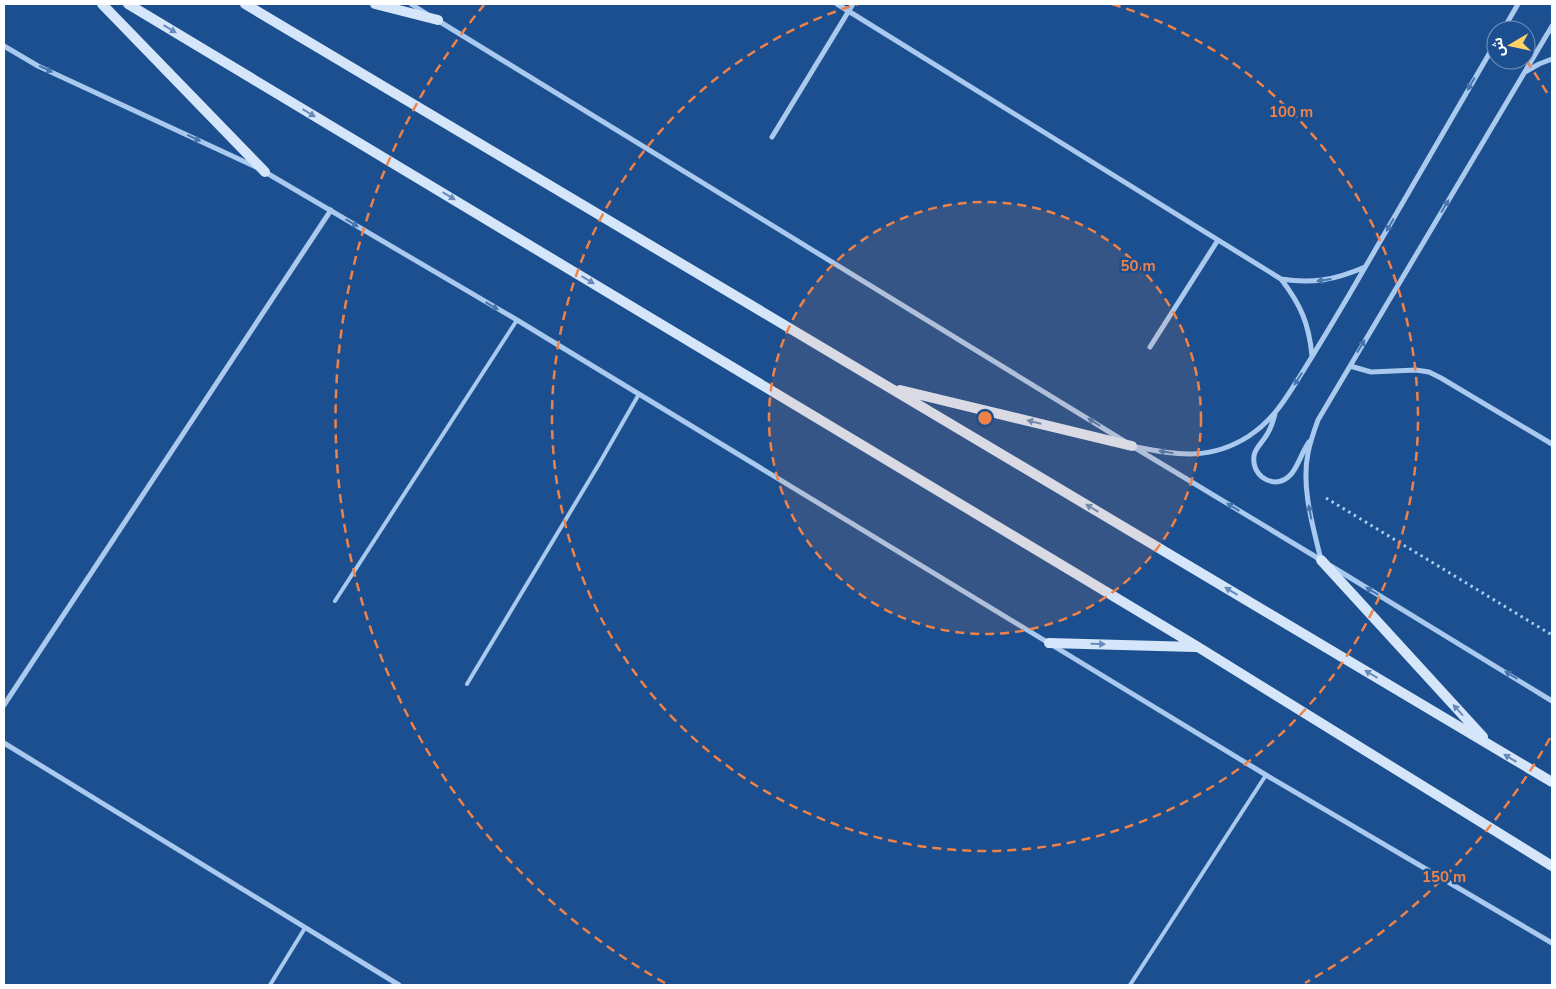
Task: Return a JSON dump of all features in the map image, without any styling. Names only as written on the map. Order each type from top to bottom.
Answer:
[{"type":"main road","points":[[102,4],[265,172]]},
{"type":"main road","points":[[128,4],[1198,647],[1552,866]]},
{"type":"main road","points":[[245,4],[1552,782]]},
{"type":"main road","points":[[375,4],[438,20]]},
{"type":"main road","points":[[889,387],[1132,446]]},
{"type":"main road","points":[[1321,560],[1490,746]]},
{"type":"main road","points":[[1049,643],[1198,647]]},
{"type":"street","points":[[411,4],[1552,701]]},
{"type":"street","points":[[837,4],[1281,280],[1293,296],[1303,315],[1310,336],[1312,356]]},
{"type":"street","points":[[772,137],[853,4]]},
{"type":"street","points":[[1509,20],[1518,4]]},
{"type":"street","points":[[1321,560],[1306,486],[1307,454],[1318,420],[1552,26]]},
{"type":"street","points":[[4,46],[38,66],[265,172],[517,320],[1266,775],[1552,943]]},
{"type":"street","points":[[1311,439],[1302,452],[1292,474],[1286,479],[1279,482],[1271,482],[1258,473],[1254,466],[1255,450],[1270,430],[1275,414],[1365,268],[1486,59]]},
{"type":"street","points":[[1525,72],[1552,59]]},
{"type":"street","points":[[4,705],[330,210]]},
{"type":"street","points":[[1150,347],[1218,240]]},
{"type":"street","points":[[1281,280],[1306,282],[1332,279],[1365,268]]},
{"type":"street","points":[[1350,366],[1370,372],[1416,370],[1429,372],[1552,444]]},
{"type":"street","points":[[1132,446],[1168,453],[1191,455],[1207,453],[1237,443],[1250,435],[1275,414]]},
{"type":"street","points":[[4,743],[399,985]]},
{"type":"lane","points":[[335,601],[517,320]]},
{"type":"lane","points":[[467,684],[639,394]]},
{"type":"lane","points":[[1130,985],[1266,775]]},
{"type":"lane","points":[[270,985],[305,928]]},
{"type":"path","points":[[1306,486],[1552,634]]}]
